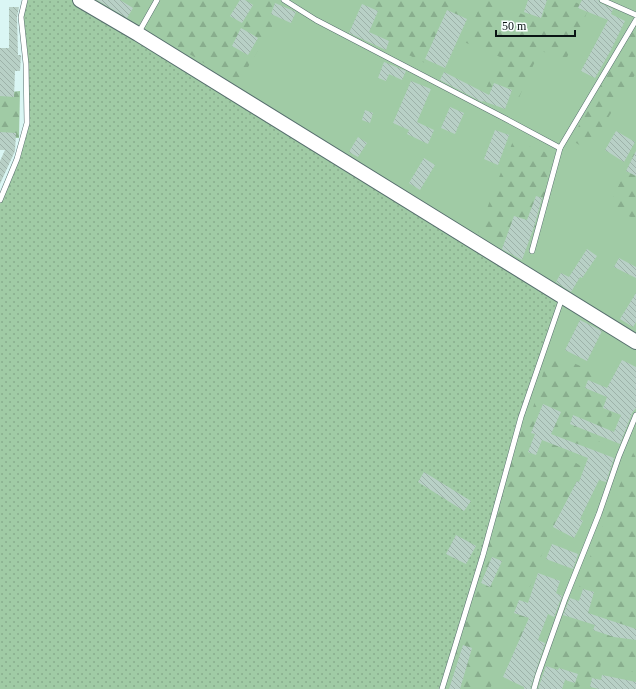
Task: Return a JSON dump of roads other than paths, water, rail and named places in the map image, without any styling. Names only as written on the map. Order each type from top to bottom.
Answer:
[{"type":"street","points":[[80,0],[138,34],[636,342]]},
{"type":"lane","points":[[0,200],[17,159],[27,123],[26,64],[21,17],[25,0]]},
{"type":"lane","points":[[138,34],[157,0]]},
{"type":"lane","points":[[284,0],[316,20],[560,148]]},
{"type":"lane","points":[[602,0],[636,15]]},
{"type":"lane","points":[[532,252],[560,148],[636,20]]},
{"type":"lane","points":[[442,689],[483,555],[521,417],[562,297]]},
{"type":"lane","points":[[534,689],[565,599],[636,415]]}]
